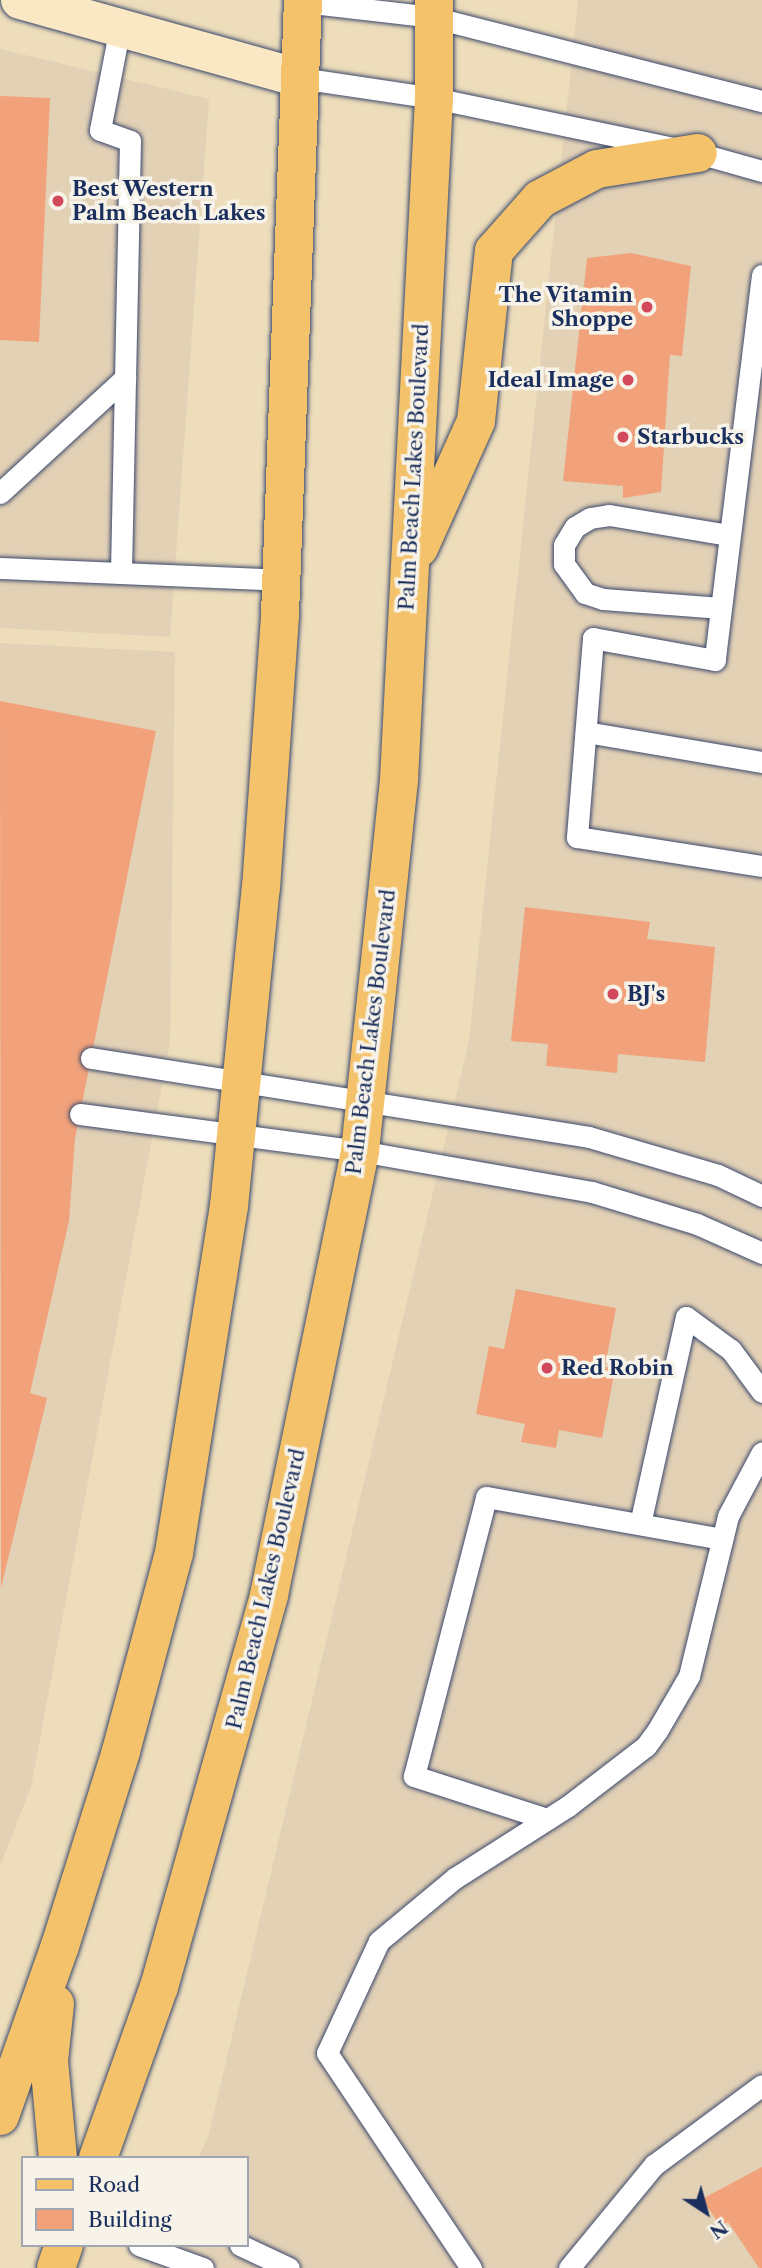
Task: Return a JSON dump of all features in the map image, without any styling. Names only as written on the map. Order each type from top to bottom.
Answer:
[{"type":"main road","points":[[0,2116],[60,1946],[121,1751],[174,1553],[236,1136],[282,580],[300,78],[298,1]]},
{"type":"main road","name":"Palm Beach Lakes Boulevard","points":[[99,2156],[159,1987],[269,1595],[360,1152],[399,780],[434,98],[433,9]]},
{"type":"main road","points":[[410,569],[476,421],[494,251],[540,199],[597,169],[698,153]]},
{"type":"main road","points":[[58,2156],[49,2061],[60,1946]]},
{"type":"main road","points":[[56,2268],[63,2247]]},
{"type":"street","points":[[20,0],[300,78]]},
{"type":"lane","points":[[298,1],[433,9],[762,101]]},
{"type":"lane","points":[[120,27],[100,130],[131,141],[121,573]]},
{"type":"lane","points":[[300,78],[434,98],[698,153],[762,171]]},
{"type":"lane","points":[[762,275],[758,333],[729,535],[715,660],[593,638],[577,837],[762,866]]},
{"type":"lane","points":[[0,494],[125,378]]},
{"type":"lane","points":[[721,608],[603,599],[585,593],[564,564],[564,545],[575,527],[590,518],[609,515],[729,535]]},
{"type":"lane","points":[[0,568],[282,580]]},
{"type":"lane","points":[[586,732],[762,762]]},
{"type":"lane","points":[[91,1058],[589,1137],[718,1175],[762,1196]]},
{"type":"lane","points":[[80,1114],[360,1152],[592,1192],[697,1224],[762,1253]]},
{"type":"lane","points":[[640,1524],[686,1317],[731,1350],[762,1392]]},
{"type":"lane","points":[[471,2268],[327,2053],[379,1941],[455,1878],[547,1819],[646,1746],[657,1731],[689,1676],[728,1516],[762,1452]]},
{"type":"lane","points":[[547,1819],[414,1776],[486,1497],[722,1539]]},
{"type":"lane","points":[[569,2268],[654,2165],[762,2085]]},
{"type":"lane","points":[[145,2247],[203,2268]]},
{"type":"lane","points":[[244,2247],[289,2268]]},
{"type":"shaded area","points":[[578,0],[762,0],[762,2268],[149,2268],[158,2247],[248,2247],[248,2156],[199,2156],[208,2137],[469,1041]]},
{"type":"shaded area","points":[[0,49],[209,99],[170,637],[0,628]]},
{"type":"shaded area","points":[[0,643],[175,652],[170,1042],[31,1787],[0,1866]]},
{"type":"building","points":[[0,96],[50,98],[39,342],[0,340]]},
{"type":"building","points":[[631,253],[691,266],[682,356],[670,355],[661,492],[623,498],[623,486],[563,481],[587,258]]},
{"type":"building","points":[[0,701],[156,731],[75,1139],[69,1221],[30,1393],[47,1398],[1,1588]]},
{"type":"building","name":"BJ's","points":[[525,907],[650,922],[647,939],[715,947],[705,1062],[618,1054],[617,1073],[546,1066],[548,1044],[511,1041]]},
{"type":"building","name":"Red Robin","points":[[516,1289],[616,1308],[605,1367],[615,1369],[602,1438],[559,1430],[556,1448],[521,1442],[525,1424],[476,1414],[489,1346],[504,1349]]},
{"type":"building","points":[[762,2167],[762,2268],[759,2268],[728,2222],[721,2227],[702,2199]]},
{"type":"place","name":"Best Western Palm Beach Lakes","points":[[58,201]]},
{"type":"place","name":"The Vitamin Shoppe","points":[[647,307]]},
{"type":"place","name":"Ideal Image","points":[[628,380]]},
{"type":"place","name":"Starbucks","points":[[623,437]]},
{"type":"place","name":"BJ's","points":[[613,994]]},
{"type":"place","name":"Red Robin","points":[[547,1368]]}]
